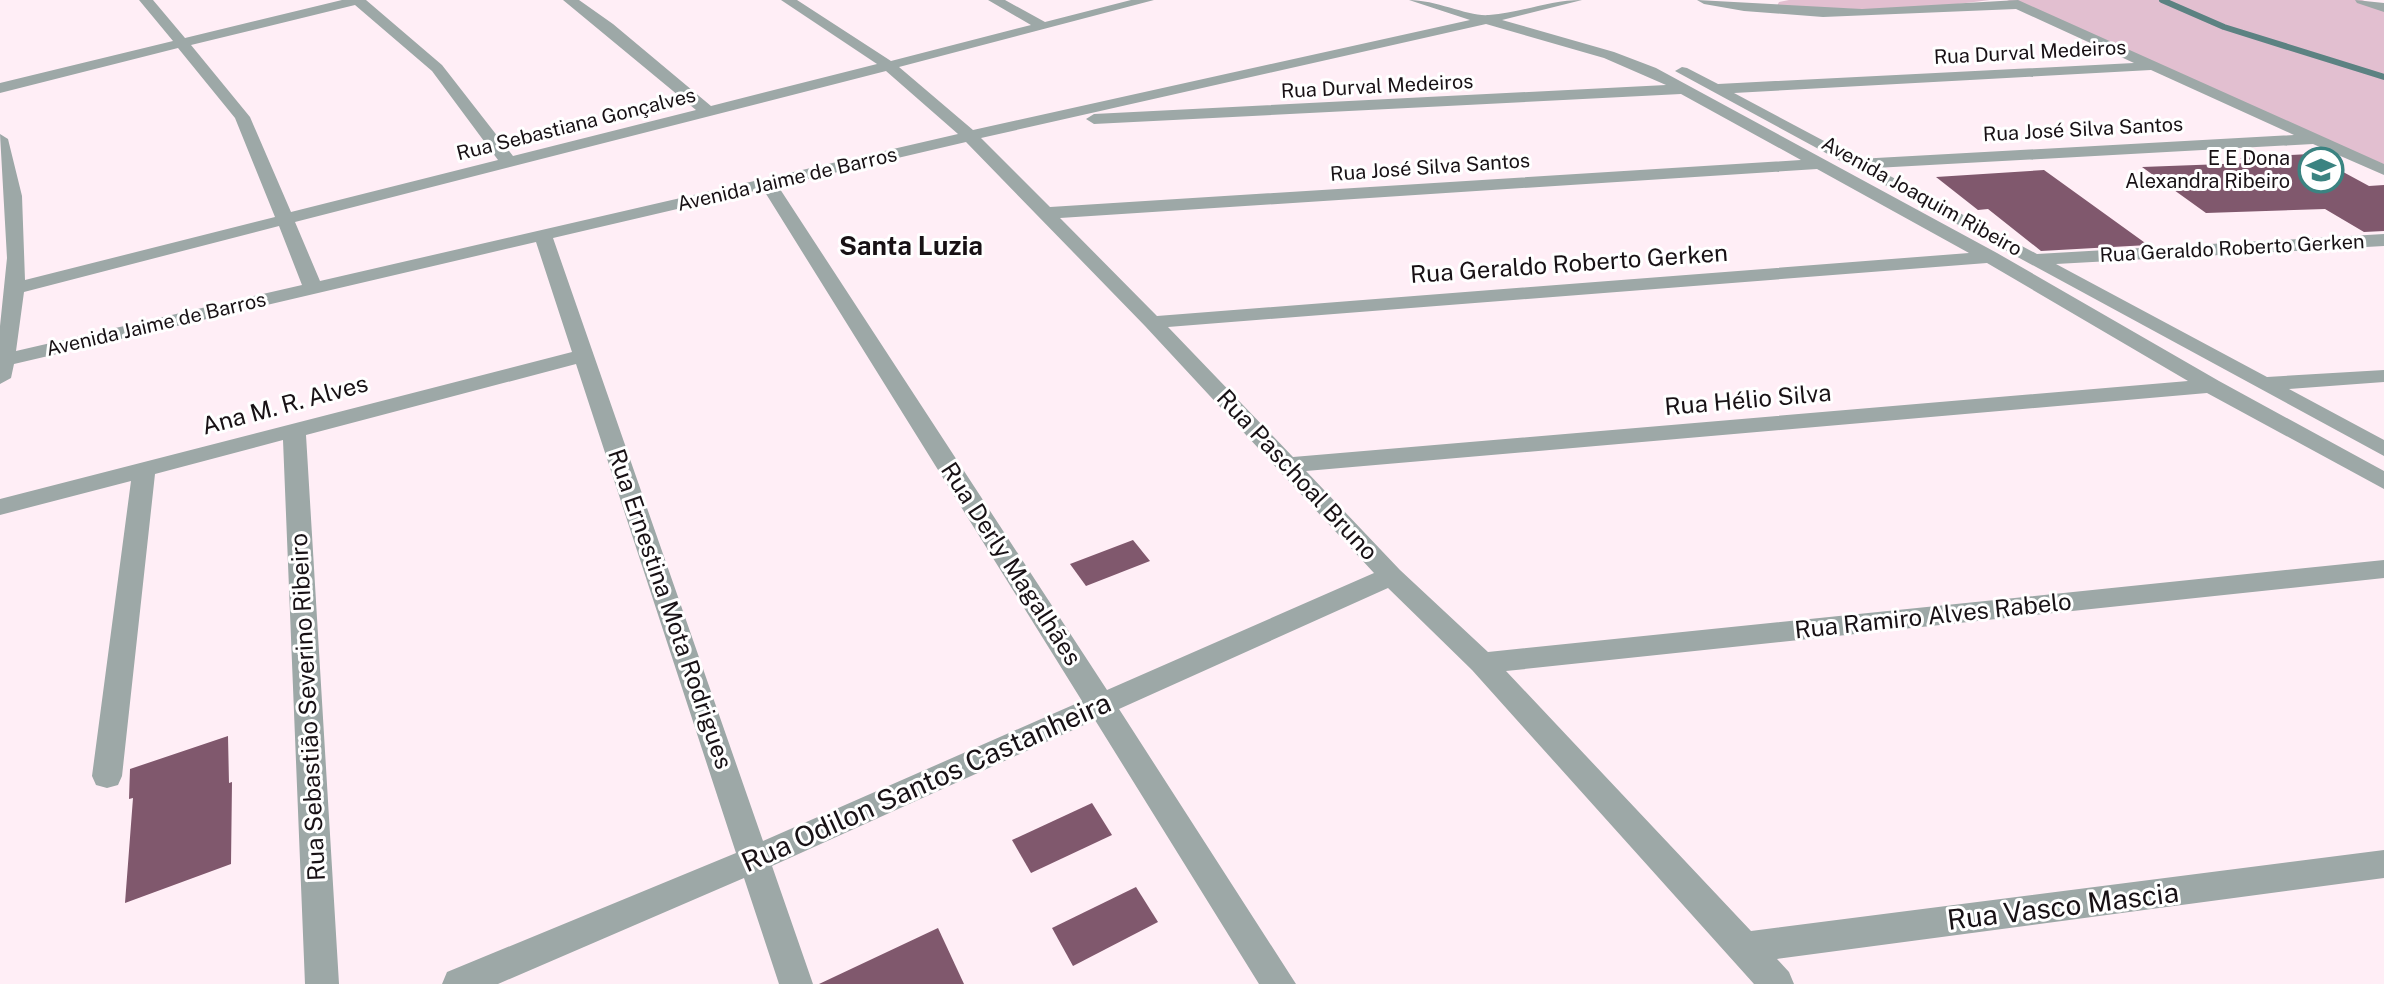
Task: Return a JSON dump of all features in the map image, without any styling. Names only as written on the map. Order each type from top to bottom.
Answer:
[{"type":"street","points":[[146,0],[242,117],[313,287]]},
{"type":"street","points":[[0,88],[358,0],[437,68],[510,164]]},
{"type":"street","points":[[570,0],[608,27],[709,113]]},
{"type":"street","name":"Rua Paschoal Bruno","points":[[788,0],[889,66],[970,136],[1289,465],[1391,576],[1482,663],[1777,984]]},
{"type":"street","points":[[995,0],[1043,26]]},
{"type":"street","name":"Rua Sebastiana Gonçalves","points":[[15,288],[1147,0]]},
{"type":"street","name":"Avenida Joaquim Ribeiro","points":[[1416,0],[1637,65],[1990,257],[2211,386],[2384,481]]},
{"type":"street","name":"Avenida Joaquim Ribeiro","points":[[1456,0],[1642,53],[1717,89],[2384,449]]},
{"type":"street","name":"Avenida Jaime de Barros","points":[[2,367],[313,287],[1575,0]]},
{"type":"street","points":[[1704,0],[1761,11],[1821,15],[2014,3],[2384,170]]},
{"type":"street","points":[[2362,0],[2384,8]]},
{"type":"street","name":"Rua Durval Medeiros","points":[[1717,89],[2153,66]]},
{"type":"street","name":"Rua Durval Medeiros","points":[[1074,114],[1095,119],[1150,118],[1682,89]]},
{"type":"street","points":[[0,139],[14,198],[15,288],[2,367]]},
{"type":"street","name":"Rua José Silva Santos","points":[[1853,164],[2316,139]]},
{"type":"street","name":"Rua José Silva Santos","points":[[1047,213],[1817,164]]},
{"type":"street","name":"Rua Derly Magalhães","points":[[768,184],[1279,984]]},
{"type":"street","name":"Rua Ernestina Mota Rodrigues","points":[[543,235],[796,984]]},
{"type":"street","name":"Rua Geraldo Roberto Gerken","points":[[2033,260],[2384,240]]},
{"type":"street","name":"Rua Geraldo Roberto Gerken","points":[[1152,322],[1990,257]]},
{"type":"street","name":"Ana M. R. Alves","points":[[0,507],[584,355]]},
{"type":"street","points":[[2265,384],[2384,376]]},
{"type":"street","name":"Rua Hélio Silva","points":[[1289,465],[2211,386]]},
{"type":"street","name":"Rua Sebastião Severino Ribeiro","points":[[294,429],[322,984]]},
{"type":"street","points":[[107,776],[144,470]]},
{"type":"street","name":"Rua Ramiro Alves Rabelo","points":[[1482,663],[2384,569]]},
{"type":"street","name":"Rua Odilon Santos Castanheira","points":[[459,984],[755,859],[1391,576]]},
{"type":"street","name":"Rua Vasco Mascia","points":[[1743,948],[2384,864]]},
{"type":"shaded area","points":[[1990,0],[1901,11],[1777,6],[1779,2]]},
{"type":"shaded area","points":[[2007,0],[2362,0],[2384,8],[2384,170]]},
{"type":"building","points":[[2310,154],[2369,186],[2384,185],[2384,231],[2364,232],[2325,209],[2206,213],[2142,167],[2250,163],[2240,158]]},
{"type":"building","points":[[2044,170],[2148,245],[2041,251],[1988,209],[1978,210],[1936,177]]},
{"type":"building","points":[[1133,540],[1150,561],[1086,586],[1070,564]]},
{"type":"building","points":[[228,736],[229,783],[232,782],[231,864],[125,903],[133,798],[129,799],[130,769]]},
{"type":"building","points":[[1092,803],[1112,835],[1031,873],[1012,840]]},
{"type":"building","points":[[1136,887],[1158,922],[1073,966],[1052,928]]},
{"type":"building","points":[[938,928],[964,984],[819,984]]},
{"type":"waterway","points":[[2162,0],[2224,27],[2384,77]]},
{"type":"place","name":"E E Dona Alexandra Ribeiro","points":[[2321,170]]},
{"type":"district","name":"Santa Luzia","points":[[911,246]]}]
